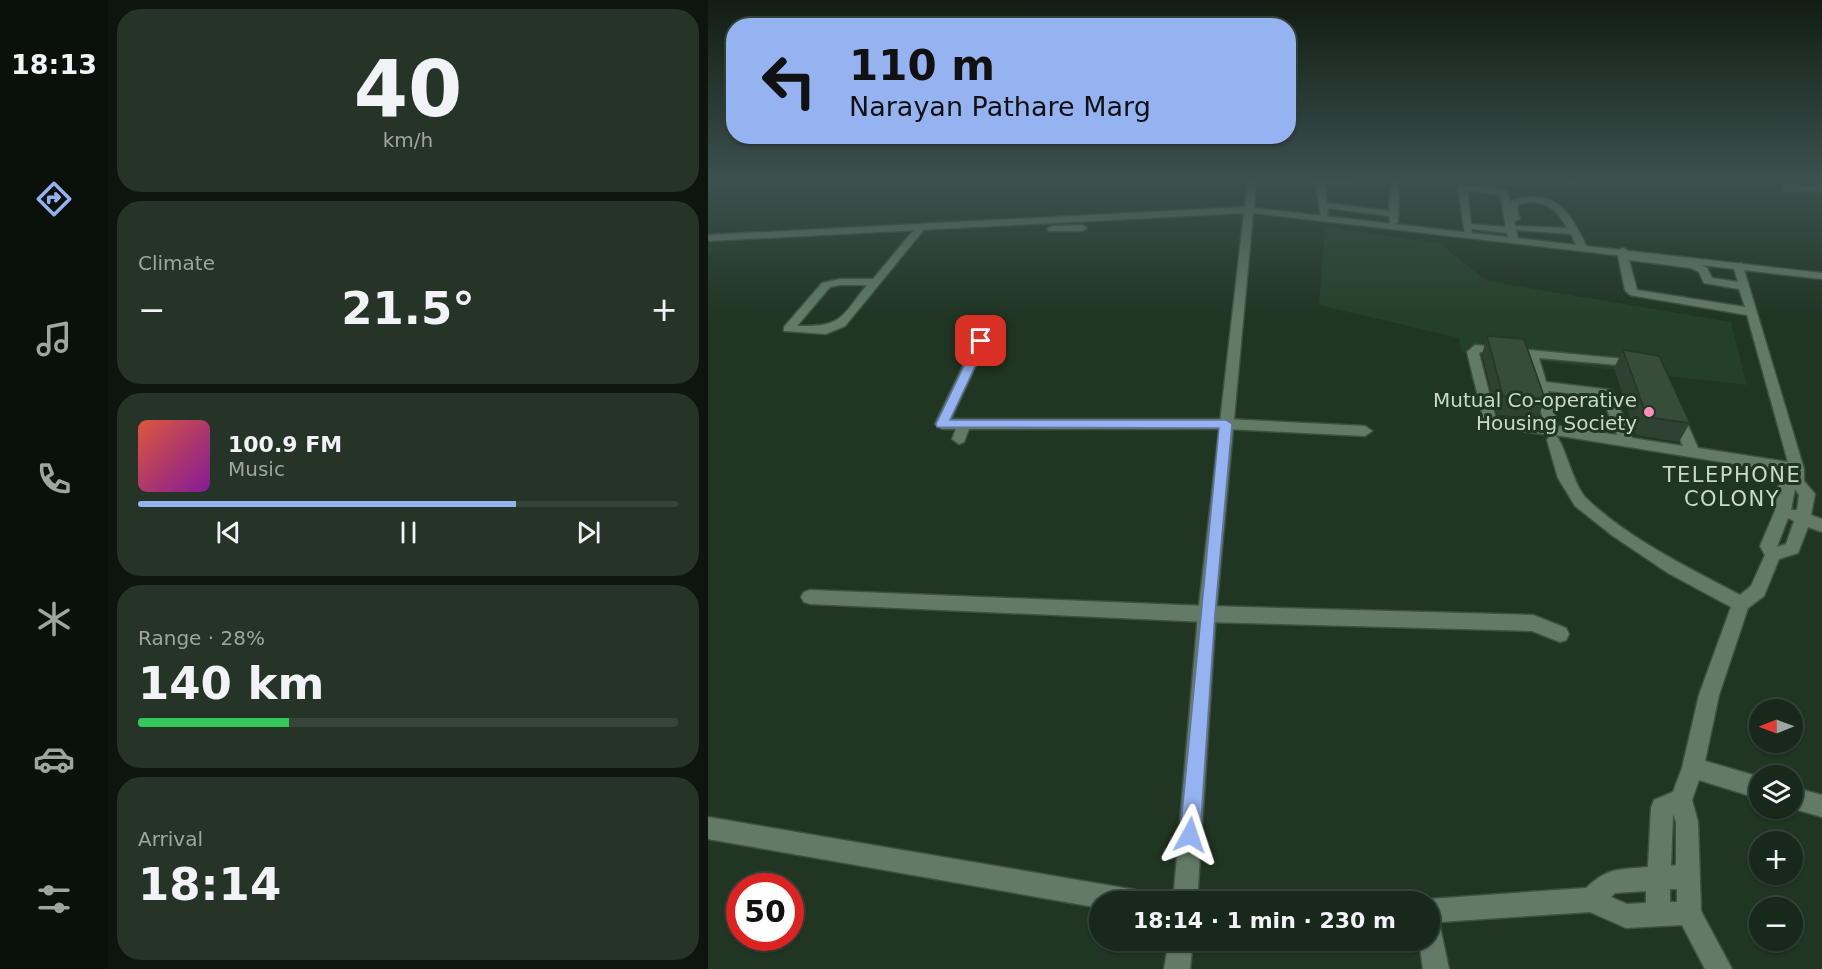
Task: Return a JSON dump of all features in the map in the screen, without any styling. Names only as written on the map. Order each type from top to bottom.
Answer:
[{"type":"street","points":[[708,238],[936,226]]},
{"type":"street","points":[[1186,891],[1207,614],[1247,226]]},
{"type":"street","points":[[1397,226],[1517,234],[1693,265],[1704,273],[1742,281]]},
{"type":"street","points":[[1514,226],[1517,234]]},
{"type":"street","points":[[1516,226],[1517,234]]},
{"type":"street","points":[[1572,226],[1582,247]]},
{"type":"street","points":[[876,282],[840,282],[826,285],[788,328],[835,328],[842,324],[921,227]]},
{"type":"street","points":[[1052,229],[1082,228]]},
{"type":"street","points":[[1517,234],[1574,231]]},
{"type":"street","points":[[1622,254],[1630,290],[1634,293],[1752,312]]},
{"type":"street","points":[[1652,257],[1742,281]]},
{"type":"street","points":[[1714,306],[1710,290],[1742,281],[1822,276]]},
{"type":"street","points":[[1719,969],[1689,913],[1687,822],[1681,800],[1693,768],[1709,694],[1741,604],[1758,591],[1773,555],[1792,548],[1803,519],[1807,494],[1797,476],[1742,281]]},
{"type":"street","points":[[981,341],[942,424],[1032,429],[1226,424],[1365,431]]},
{"type":"street","points":[[1647,365],[1479,348],[1473,352],[1489,418],[1496,423],[1553,435],[1627,442],[1693,453],[1797,476]]},
{"type":"street","points":[[1532,354],[1565,478],[1580,502],[1618,532],[1674,567],[1741,604]]},
{"type":"street","points":[[1541,386],[1607,393],[1627,442]]},
{"type":"street","points":[[1670,402],[1693,453]]},
{"type":"street","points":[[959,439],[964,424]]},
{"type":"street","points":[[1773,555],[1768,546],[1783,511],[1786,487],[1797,476]]},
{"type":"street","points":[[1783,511],[1822,526]]},
{"type":"street","points":[[810,597],[1207,614],[1533,623],[1560,634]]},
{"type":"street","points":[[1693,768],[1749,785]]},
{"type":"street","points":[[1658,915],[1662,808],[1681,800]]},
{"type":"street","points":[[1803,801],[1822,806]]},
{"type":"street","points":[[708,828],[1089,894]]},
{"type":"street","points":[[1591,900],[1610,882],[1688,876]]},
{"type":"street","points":[[1440,910],[1591,900],[1626,916],[1689,913]]},
{"type":"street","points":[[1178,969],[1180,951]]},
{"type":"street","points":[[1433,951],[1436,969]]},
{"type":"shaded area","points":[[1325,227],[1439,243],[1487,281],[1731,322],[1747,385],[1462,352],[1459,338],[1319,305]]},
{"type":"building","points":[[1487,336],[1524,339],[1545,399],[1503,396]]},
{"type":"building","points":[[1623,350],[1659,356],[1690,423],[1647,417]]},
{"type":"place","name":"Mutual Co-operative Housing Society","points":[[1649,412]]},
{"type":"district","name":"TELEPHONE COLONY","points":[[1732,487]]},
{"type":"route","points":[[981,341],[942,424],[1226,424],[1207,614],[1190,835]]}]
